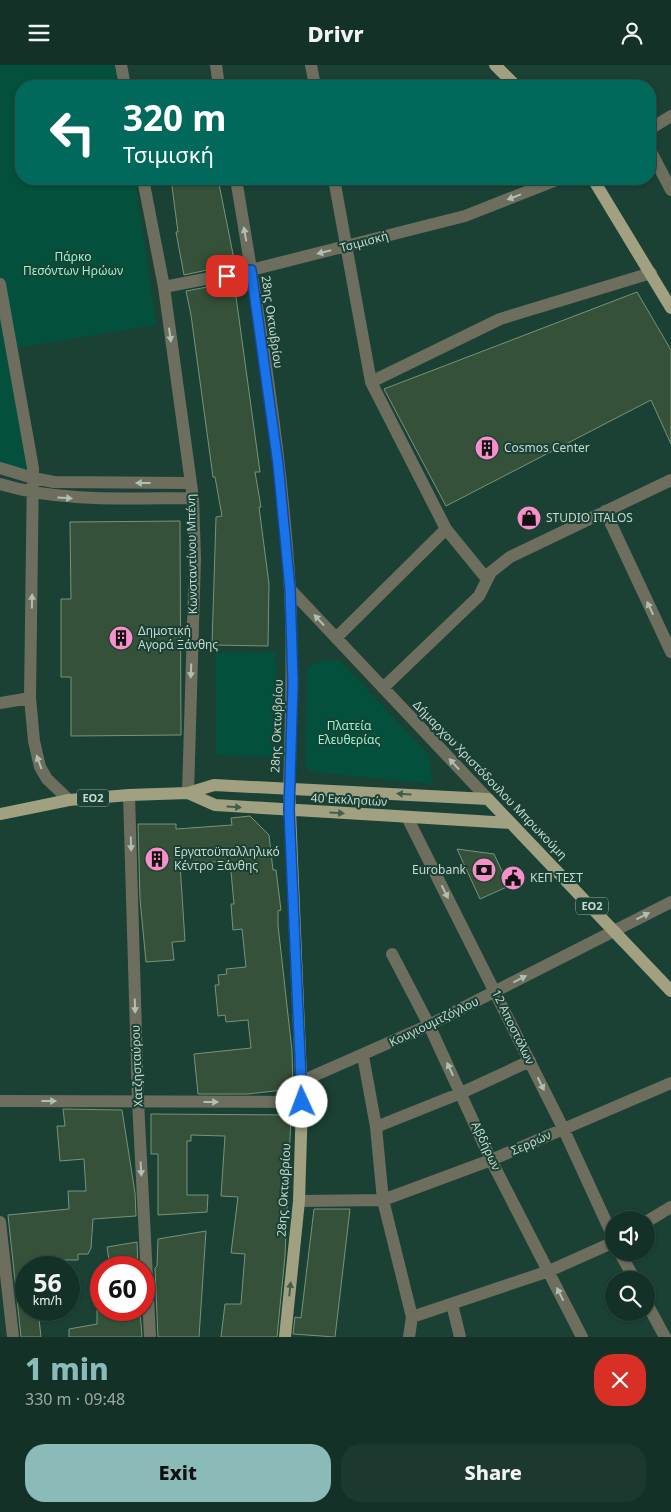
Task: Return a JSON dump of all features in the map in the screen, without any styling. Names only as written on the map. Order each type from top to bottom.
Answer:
[{"type":"main road","points":[[495,65],[510,80]]},
{"type":"main road","points":[[597,185],[670,303]]},
{"type":"main road","name":"40 Εκκλησιών","points":[[0,814],[68,800],[188,793],[214,785],[288,787],[488,799]]},
{"type":"main road","name":"28ης Οκτωβρίου","points":[[285,1337],[299,1201],[302,1102],[288,787]]},
{"type":"main road","name":"40 Εκκλησιών","points":[[188,793],[215,805],[511,823]]},
{"type":"main road","name":"Δήμαρχου Χριστόδουλου Μπρωκούμη","points":[[488,799],[616,930],[671,991]]},
{"type":"street","points":[[121,65],[124,80]]},
{"type":"street","points":[[216,65],[218,80]]},
{"type":"street","points":[[311,65],[314,80]]},
{"type":"street","points":[[656,125],[671,116]]},
{"type":"street","points":[[656,161],[671,190]]},
{"type":"street","name":"Κωνσταντίνου Μπένη","points":[[144,185],[164,287],[193,498],[195,558],[188,793]]},
{"type":"street","name":"28ης Οκτωβρίου","points":[[237,185],[251,270],[278,464],[290,589],[293,683],[288,787]]},
{"type":"street","points":[[335,185],[371,382],[446,529],[486,578]]},
{"type":"street","name":"Τσιμισκή","points":[[164,287],[251,270],[347,247],[465,215],[543,185]]},
{"type":"street","points":[[371,382],[500,319],[651,273]]},
{"type":"street","points":[[0,284],[33,479],[30,698],[34,741],[40,767],[47,779],[68,800]]},
{"type":"street","points":[[0,468],[33,479],[66,483],[191,483]]},
{"type":"street","points":[[383,688],[479,596],[486,578],[510,557],[671,480]]},
{"type":"street","points":[[0,484],[34,493],[67,498],[193,498]]},
{"type":"street","points":[[605,511],[671,652]]},
{"type":"street","points":[[336,638],[446,529]]},
{"type":"street","name":"Δήμαρχου Χριστόδουλου Μπρωκούμη","points":[[290,589],[488,799]]},
{"type":"street","points":[[0,703],[30,698]]},
{"type":"street","name":"Χατζησταύρου","points":[[130,795],[138,1101],[150,1337]]},
{"type":"street","name":"12 Αποστόλων","points":[[407,817],[496,991],[563,1128],[605,1221]]},
{"type":"street","name":"Κουγιουμτζόγλου","points":[[302,1081],[429,1025],[671,902]]},
{"type":"street","name":"Αβδήρων","points":[[392,954],[462,1093],[491,1160],[582,1337]]},
{"type":"street","points":[[363,1055],[376,1127],[383,1200],[412,1317],[409,1337]]},
{"type":"street","points":[[376,1127],[462,1093],[530,1061]]},
{"type":"street","name":"Σερρών","points":[[299,1201],[383,1200],[491,1160],[671,1083]]},
{"type":"street","points":[[0,1101],[302,1102]]},
{"type":"street","points":[[655,1217],[671,1207]]},
{"type":"street","points":[[0,1222],[3,1276],[13,1337]]},
{"type":"street","points":[[412,1317],[549,1271],[605,1245]]},
{"type":"street","points":[[452,1304],[460,1337]]},
{"type":"street","points":[[655,1320],[664,1337]]},
{"type":"green space","name":"Πάρκο Πεσόντων Ηρώων","points":[[0,65],[119,65],[121,80],[15,80],[15,185],[136,185],[156,325],[12,349],[33,478],[0,469]]},
{"type":"green space","points":[[275,652],[278,757],[216,755],[215,653]]},
{"type":"green space","name":"Πλατεία Ελευθερίας","points":[[323,661],[340,661],[428,754],[433,784],[312,772],[308,769],[305,763],[307,669],[313,664]]},
{"type":"building","points":[[172,185],[219,185],[235,264],[184,275],[176,232],[178,232]]},
{"type":"building","points":[[234,282],[260,472],[255,472],[261,507],[259,507],[269,584],[268,646],[212,645],[216,517],[222,516],[215,477],[213,477],[191,315],[186,291]]},
{"type":"building","name":"Cosmos Center","points":[[637,292],[671,350],[671,444],[651,400],[446,506],[384,389]]},
{"type":"building","name":"Δημοτική Αγορά Ξάνθης","points":[[180,521],[181,735],[71,736],[71,677],[61,677],[61,599],[71,599],[70,522]]},
{"type":"building","points":[[250,816],[269,835],[273,870],[276,870],[281,910],[278,911],[278,925],[292,1051],[293,1089],[247,1094],[198,1094],[194,1054],[251,1048],[248,1020],[226,1022],[225,1015],[218,1016],[215,985],[219,985],[218,975],[227,974],[226,969],[246,967],[242,929],[233,930],[231,904],[234,904],[230,861],[180,864],[185,941],[172,942],[174,960],[146,962],[140,899],[138,824],[176,824],[176,829],[232,825],[231,818]]},
{"type":"building","name":"Eurobank","points":[[457,849],[494,854],[509,886],[480,899]]},
{"type":"building","points":[[63,1109],[122,1110],[135,1193],[136,1216],[93,1219],[91,1248],[88,1254],[78,1254],[78,1256],[15,1256],[15,1281],[8,1215],[69,1209],[68,1191],[86,1191],[84,1159],[60,1161],[57,1126],[65,1126]]},
{"type":"building","points":[[151,1114],[291,1115],[285,1256],[277,1337],[221,1337],[225,1304],[241,1304],[245,1254],[231,1253],[238,1197],[221,1196],[225,1136],[191,1135],[191,1141],[187,1141],[187,1195],[208,1195],[207,1212],[158,1215],[158,1154],[151,1154]]},
{"type":"building","points":[[314,1209],[350,1209],[335,1337],[293,1334],[295,1317],[301,1318]]},
{"type":"building","points":[[206,1231],[199,1337],[158,1337],[155,1268],[157,1266],[158,1239]]},
{"type":"building","points":[[137,1242],[138,1256],[108,1256],[107,1247]]},
{"type":"building","points":[[19,1321],[39,1321],[41,1337],[21,1337]]},
{"type":"building","points":[[97,1321],[141,1321],[142,1337],[69,1337],[69,1329],[97,1324]]},
{"type":"place","name":"Cosmos Center","points":[[487,448]]},
{"type":"place","name":"STUDIO ITALOS","points":[[529,518]]},
{"type":"place","name":"Δημοτική Αγορά Ξάνθης","points":[[121,638]]},
{"type":"place","name":"Εργατοϋπαλληλικό Κέντρο Ξάνθης","points":[[157,859]]},
{"type":"place","name":"Eurobank","points":[[484,870]]},
{"type":"place","name":"ΚΕΠ ΤΕΣΤ","points":[[513,878]]},
{"type":"route","points":[[227,276],[251,270],[278,464],[290,589],[293,683],[288,787],[302,1102]]}]
